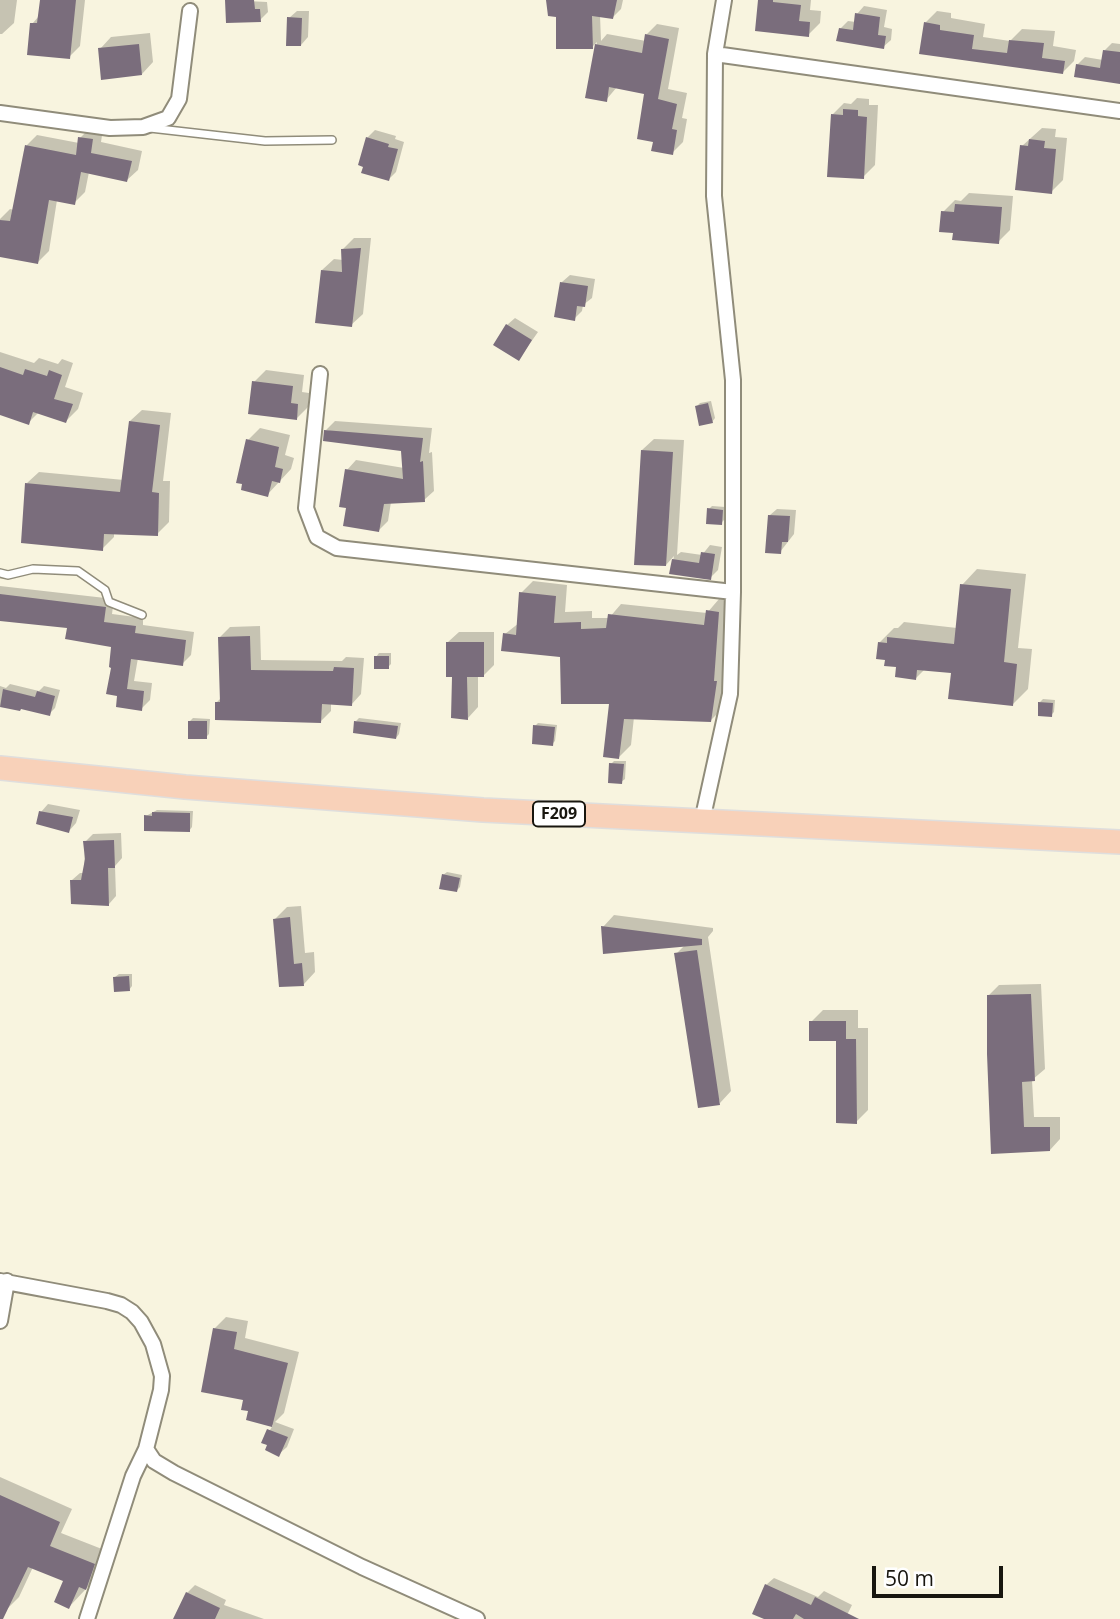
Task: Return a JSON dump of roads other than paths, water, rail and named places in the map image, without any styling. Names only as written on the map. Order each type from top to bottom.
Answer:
[{"type":"main road","name":"F209","points":[[0,768],[56,775],[483,810],[1120,842]]},
{"type":"street","points":[[702,821],[730,695],[733,592],[733,380],[714,196],[715,54],[724,0]]},
{"type":"street","points":[[0,113],[110,128],[143,127],[168,118],[179,99],[190,11]]},
{"type":"street","points":[[715,54],[1120,111]]},
{"type":"street","points":[[320,373],[306,508],[317,537],[337,548],[733,592]]},
{"type":"street","points":[[0,1321],[3,1281],[121,1305],[141,1322],[153,1344],[162,1376],[161,1390],[146,1449],[133,1476],[87,1619]]},
{"type":"street","points":[[146,1449],[153,1461],[174,1474],[362,1567],[477,1619]]},
{"type":"lane","points":[[143,127],[265,141],[332,140]]},
{"type":"lane","points":[[0,573],[8,575],[33,569],[78,571],[105,590],[109,602],[142,615]]}]
